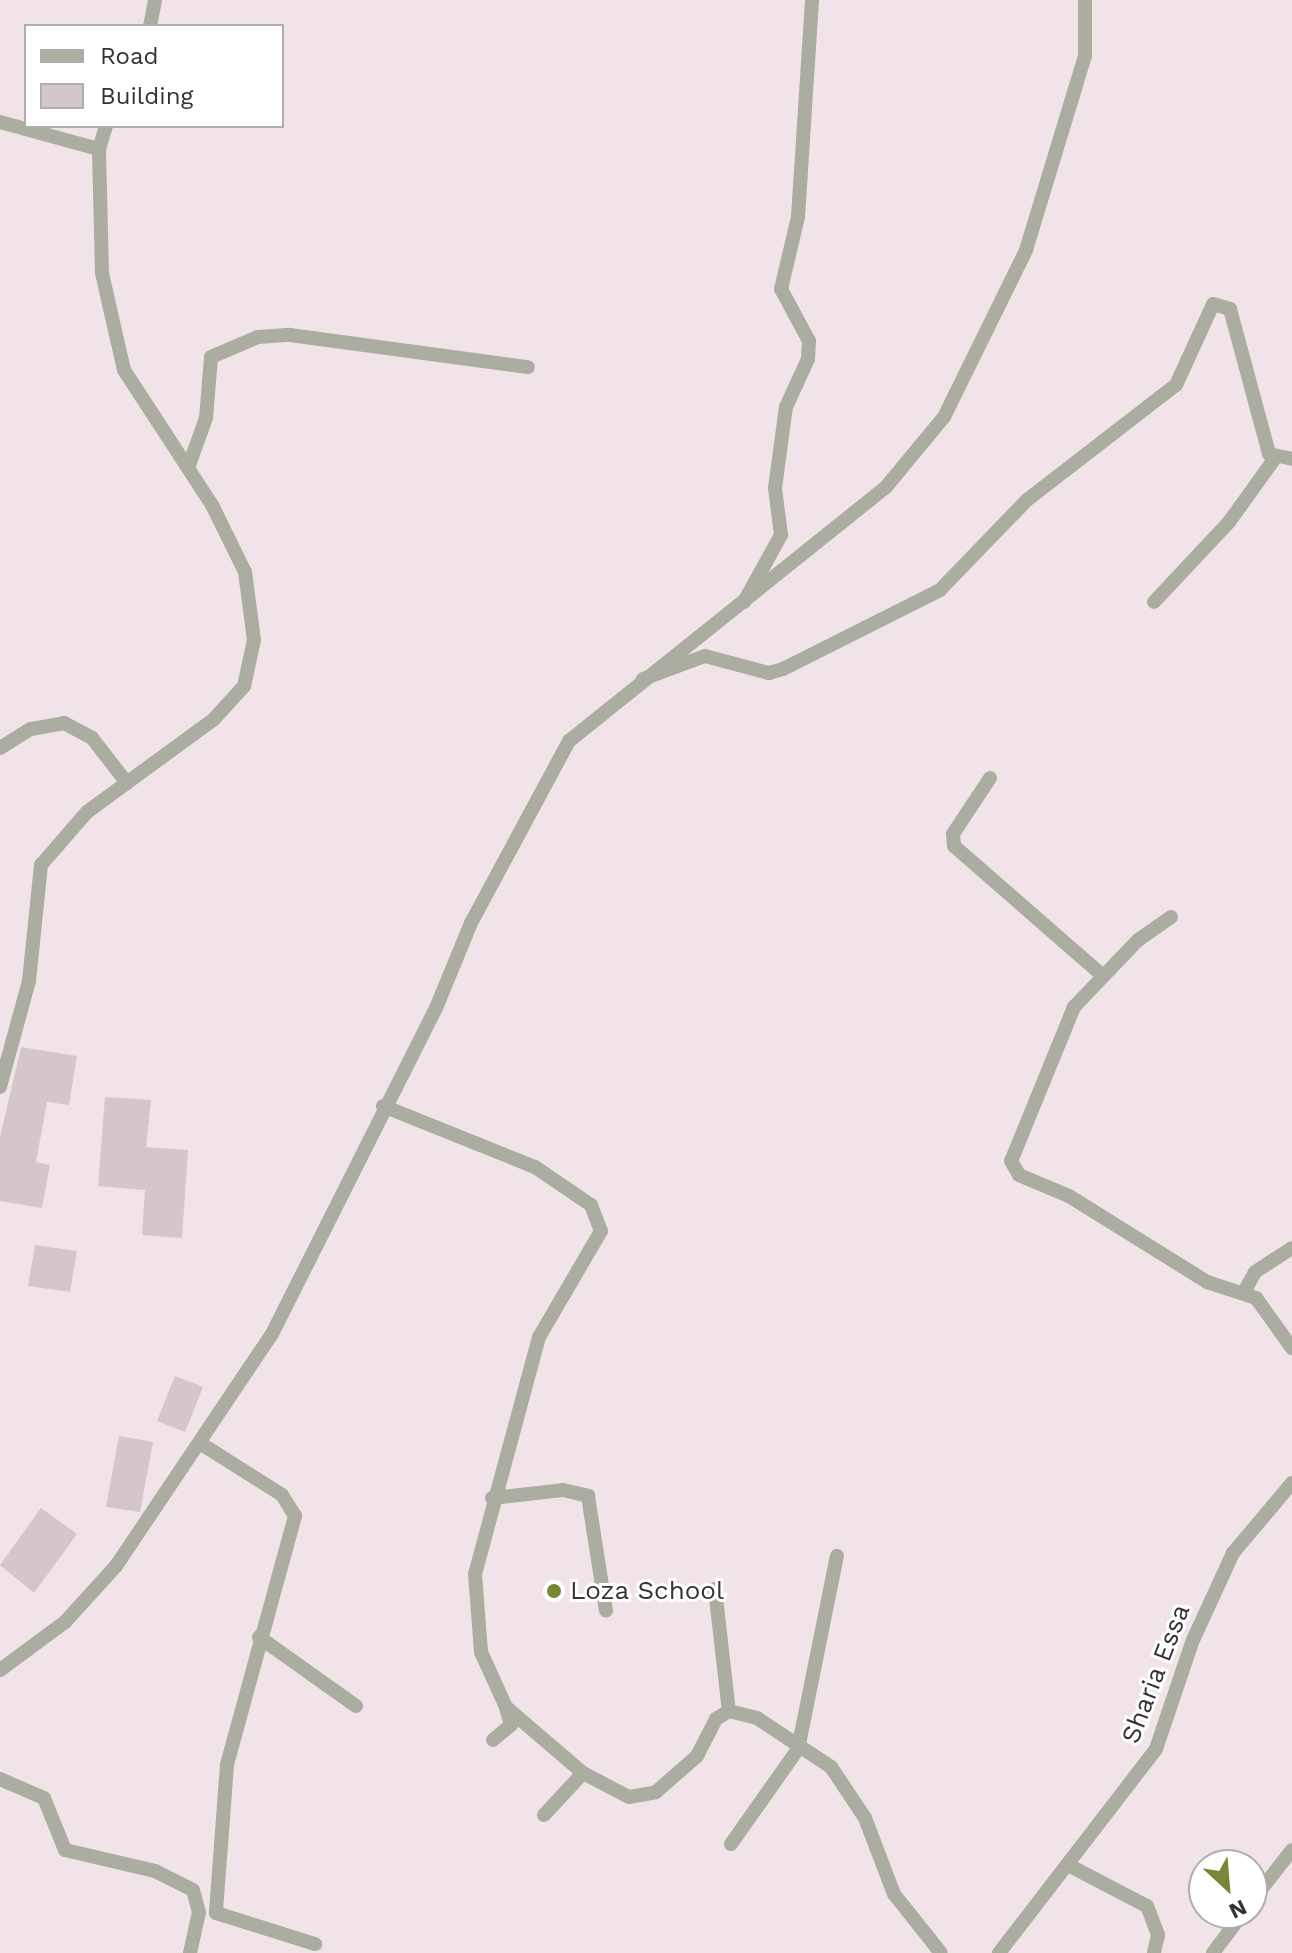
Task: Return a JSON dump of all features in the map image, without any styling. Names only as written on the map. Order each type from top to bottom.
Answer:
[{"type":"street","points":[[150,24],[155,0]]},
{"type":"street","points":[[744,602],[781,535],[775,488],[786,407],[808,359],[809,341],[781,289],[798,217],[812,0]]},
{"type":"street","points":[[0,1670],[65,1622],[116,1566],[203,1445],[272,1334],[383,1106],[569,741],[635,681],[744,602],[886,487],[944,417],[1026,250],[1085,56],[1085,0]]},
{"type":"street","points":[[0,122],[99,149]]},
{"type":"street","points":[[0,1087],[29,981],[41,865],[87,812],[234,697],[254,640],[245,572],[188,468],[144,412],[124,370],[102,273],[99,149],[105,128]]},
{"type":"street","points":[[635,681],[705,656],[769,673],[783,669],[940,590],[1027,500],[1176,385],[1213,304],[1230,309],[1273,461]]},
{"type":"street","points":[[188,468],[206,418],[211,357],[258,337],[528,367]]},
{"type":"street","points":[[1154,602],[1229,522],[1273,461],[1292,459]]},
{"type":"street","points":[[0,748],[31,729],[64,723],[92,738],[127,783]]},
{"type":"street","points":[[990,778],[953,834],[954,846],[1102,975]]},
{"type":"street","points":[[1171,917],[1102,975],[1057,1038],[1011,1161],[1019,1175],[1207,1282],[1256,1298],[1292,1348]]},
{"type":"street","points":[[383,1106],[535,1167],[591,1205],[601,1231],[539,1337],[492,1498],[475,1574],[481,1652],[511,1725],[493,1740]]},
{"type":"street","points":[[1244,1292],[1255,1272],[1292,1248]]},
{"type":"street","points":[[203,1445],[282,1495],[295,1516],[259,1637],[227,1765],[216,1913],[315,1944]]},
{"type":"street","name":"Sharia Essa","points":[[999,1953],[1070,1866],[1156,1749],[1193,1640],[1233,1553],[1292,1483]]},
{"type":"street","points":[[492,1498],[563,1490],[588,1496],[606,1611]]},
{"type":"street","points":[[731,1844],[798,1749],[837,1556]]},
{"type":"street","points":[[715,1589],[729,1711]]},
{"type":"street","points":[[259,1637],[356,1706]]},
{"type":"street","points":[[506,1707],[583,1773],[629,1797],[656,1792],[697,1756],[716,1719],[729,1711],[757,1718],[798,1749],[831,1767],[865,1818],[894,1894],[941,1953]]},
{"type":"street","points":[[544,1815],[583,1773]]},
{"type":"street","points":[[0,1779],[44,1798],[65,1850],[155,1871],[193,1890],[199,1912],[190,1953]]},
{"type":"street","points":[[1268,1881],[1292,1850]]},
{"type":"street","points":[[1070,1866],[1147,1906],[1158,1935],[1154,1953]]},
{"type":"street","points":[[1213,1953],[1231,1929]]},
{"type":"building","points":[[21,1047],[77,1056],[69,1105],[47,1102],[36,1162],[50,1165],[42,1208],[0,1201],[0,1137]]},
{"type":"building","points":[[105,1097],[151,1100],[146,1147],[188,1150],[182,1238],[142,1235],[145,1190],[98,1186]]},
{"type":"building","points":[[35,1245],[77,1251],[70,1292],[28,1286]]},
{"type":"building","points":[[175,1376],[203,1387],[185,1432],[157,1421]]},
{"type":"building","points":[[119,1436],[153,1442],[140,1512],[106,1507]]},
{"type":"building","points":[[41,1508],[77,1534],[34,1593],[0,1565]]},
{"type":"place","name":"Loza School","points":[[554,1591]]}]
